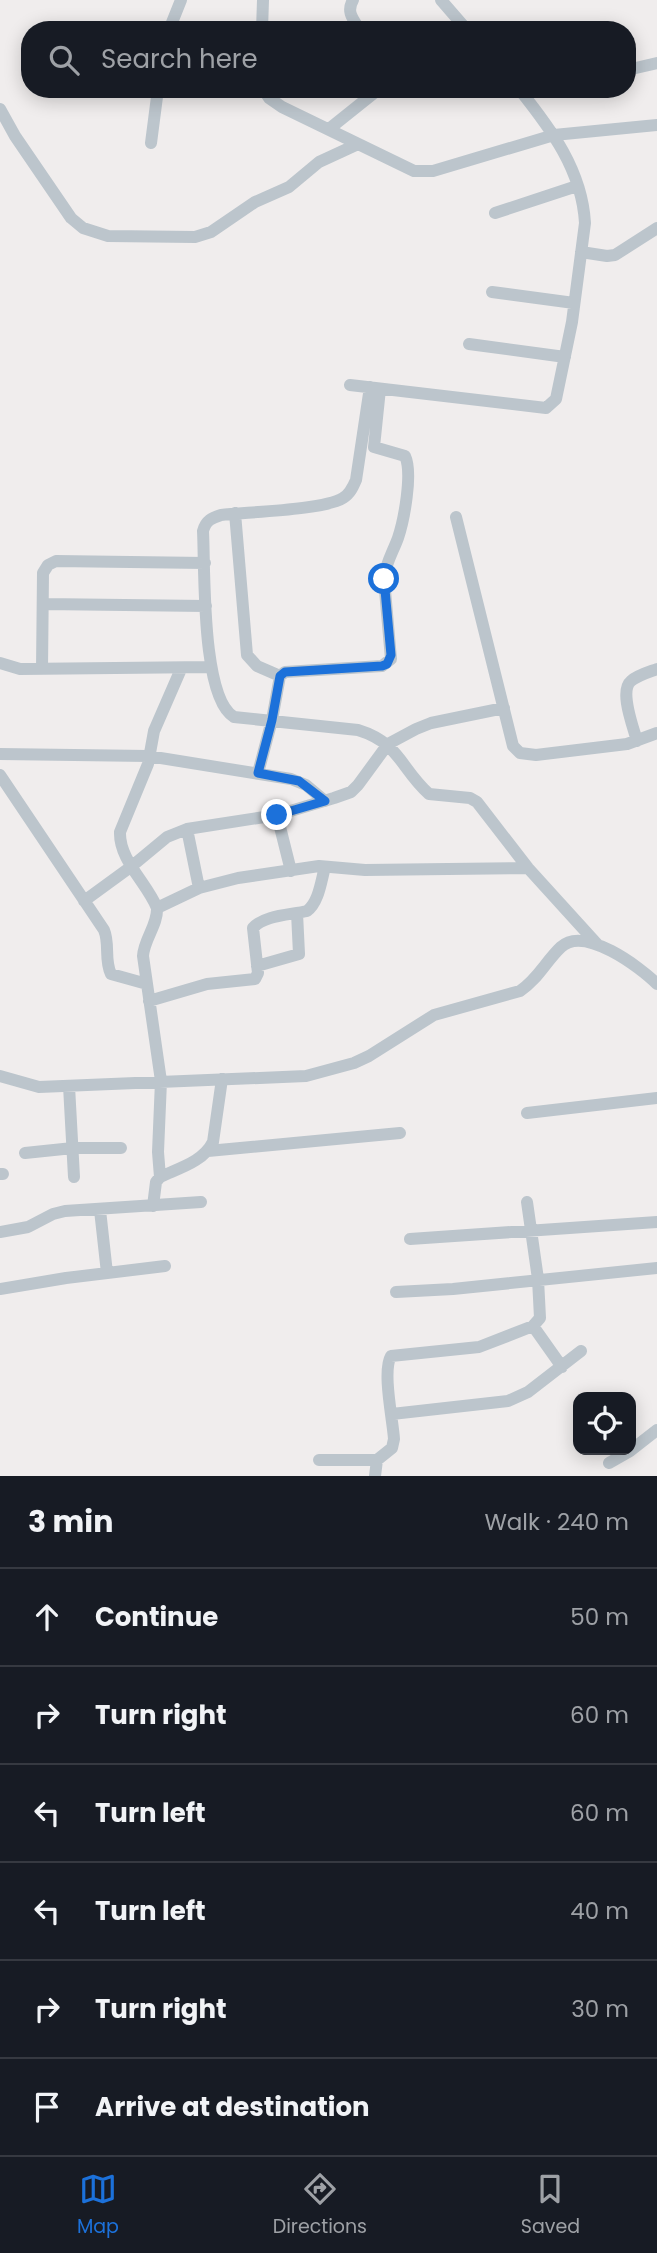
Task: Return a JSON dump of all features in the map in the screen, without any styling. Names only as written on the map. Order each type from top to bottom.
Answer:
[{"type":"street","points":[[173,21],[181,0]]},
{"type":"street","points":[[262,21],[263,0]]},
{"type":"street","points":[[353,0],[349,7],[354,21]]},
{"type":"street","points":[[441,0],[459,21]]},
{"type":"street","points":[[636,68],[657,63]]},
{"type":"street","points":[[151,143],[157,98]]},
{"type":"street","points":[[269,98],[414,171],[423,172],[555,135],[657,125]]},
{"type":"street","points":[[329,129],[368,98]]},
{"type":"street","points":[[350,385],[547,408],[556,399],[574,303],[584,211],[567,155],[526,98]]},
{"type":"street","points":[[0,109],[15,136],[71,218],[83,228],[107,236],[195,237],[211,232],[255,202],[289,187],[319,162],[358,144]]},
{"type":"street","points":[[495,213],[577,186]]},
{"type":"street","points":[[581,252],[615,255],[657,228]]},
{"type":"street","points":[[492,292],[574,303]]},
{"type":"street","points":[[469,344],[565,357]]},
{"type":"street","points":[[375,388],[356,480],[349,494],[334,503],[221,515],[205,524],[210,667],[226,713],[233,717],[358,730],[388,744],[429,794],[470,798],[477,802],[528,868],[597,944]]},
{"type":"street","points":[[258,773],[280,676],[285,672],[382,666],[391,659],[385,568],[400,534],[410,472],[405,456],[374,447],[375,388]]},
{"type":"street","points":[[235,513],[247,655],[257,666],[280,676]]},
{"type":"street","points":[[456,517],[513,746],[520,752],[536,755],[627,744],[657,733]]},
{"type":"street","points":[[42,669],[43,573],[48,565],[56,561],[205,563]]},
{"type":"street","points":[[43,604],[206,606]]},
{"type":"street","points":[[0,663],[20,669],[210,667]]},
{"type":"street","points":[[160,1177],[158,1152],[161,1081],[143,949],[158,915],[157,908],[124,852],[120,832],[146,769],[154,731],[181,669]]},
{"type":"street","points":[[637,741],[625,694],[627,685],[633,678],[657,669]]},
{"type":"street","points":[[84,901],[167,837],[187,829],[277,815],[351,792],[388,744],[431,723],[504,708]]},
{"type":"street","points":[[0,754],[148,756],[299,781],[325,801]]},
{"type":"street","points":[[0,775],[107,936],[108,967],[111,974],[147,984]]},
{"type":"street","points":[[277,815],[291,871]]},
{"type":"street","points":[[187,829],[199,888]]},
{"type":"street","points":[[157,908],[199,888],[238,878],[325,867],[365,870],[528,868]]},
{"type":"street","points":[[149,1001],[207,984],[251,981],[258,973],[252,932],[256,924],[311,908],[325,867]]},
{"type":"street","points":[[257,966],[299,954],[297,913]]},
{"type":"street","points":[[0,1076],[39,1087],[306,1076],[354,1063],[434,1015],[520,991],[531,984],[566,942],[577,940],[597,944],[634,962],[657,984]]},
{"type":"street","points":[[153,1206],[156,1182],[160,1177],[200,1159],[213,1142],[222,1079]]},
{"type":"street","points":[[69,1086],[74,1177]]},
{"type":"street","points":[[527,1112],[657,1098]]},
{"type":"street","points":[[208,1151],[400,1133]]},
{"type":"street","points":[[25,1153],[73,1148],[121,1148]]},
{"type":"street","points":[[0,1231],[29,1227],[53,1214],[201,1202]]},
{"type":"street","points":[[319,1460],[377,1460],[392,1448],[394,1439],[388,1374],[388,1361],[391,1356],[479,1347],[533,1326],[540,1318],[538,1279],[527,1202]]},
{"type":"street","points":[[100,1210],[107,1273]]},
{"type":"street","points":[[410,1239],[657,1222]]},
{"type":"street","points":[[0,1289],[165,1266]]},
{"type":"street","points":[[396,1292],[453,1289],[657,1268]]},
{"type":"street","points":[[533,1326],[562,1367]]},
{"type":"street","points":[[392,1413],[508,1401],[528,1392],[581,1351]]},
{"type":"street","points":[[609,1463],[657,1430]]},
{"type":"street","points":[[375,1476],[377,1460]]},
{"type":"route","points":[[277,815],[325,801],[299,781],[258,773],[280,676],[285,672],[387,664],[391,655],[384,579]]}]
